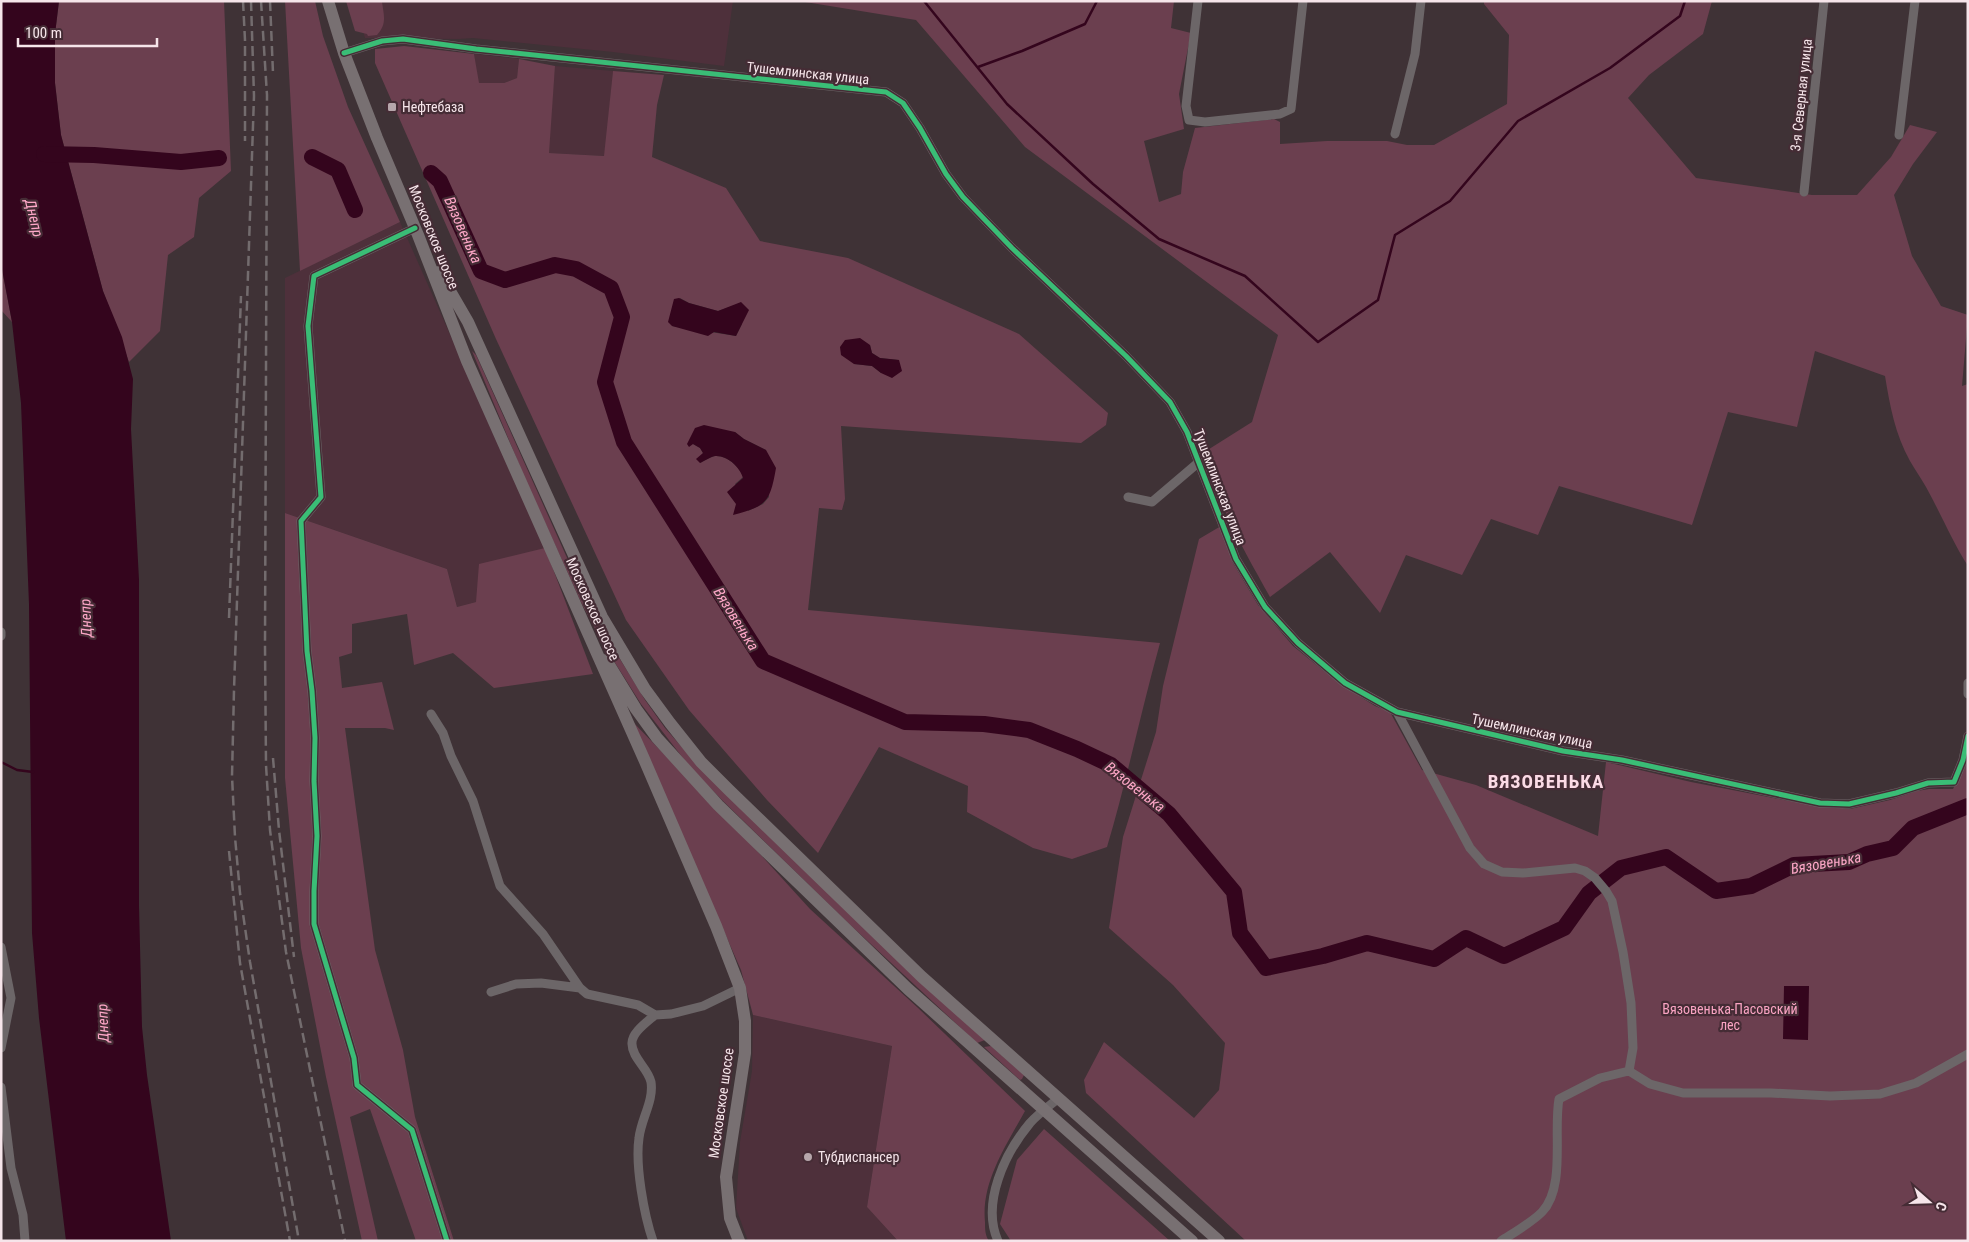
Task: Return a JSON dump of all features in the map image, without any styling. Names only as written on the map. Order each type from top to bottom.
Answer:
[{"type":"main road","name":"Московское шоссе","points":[[328,1],[344,53],[377,138],[417,231],[467,361],[656,786],[716,926],[740,988],[745,1022],[745,1052],[726,1177],[730,1218],[739,1241]]},
{"type":"main road","points":[[417,231],[468,322],[602,617],[645,689],[670,723],[701,762],[793,854],[922,977],[1219,1241]]},
{"type":"main road","points":[[577,611],[636,709],[657,738],[689,774],[908,990],[1192,1241]]},
{"type":"street","points":[[1198,1],[1186,106],[1189,120],[1205,122],[1280,114],[1291,109],[1303,1]]},
{"type":"street","points":[[1394,134],[1415,54],[1421,1]]},
{"type":"street","name":"3-я Северная улица","points":[[1804,192],[1824,1]]},
{"type":"street","points":[[1899,135],[1915,1]]},
{"type":"street","name":"Тушемлинская улица","points":[[344,53],[382,41],[403,39],[476,49],[886,92],[903,103],[920,128],[946,174],[963,197],[1012,248],[1126,356],[1170,402],[1187,432],[1236,559],[1265,606],[1298,643],[1345,683],[1397,712],[1563,751],[1622,760],[1820,803],[1849,804],[1928,783],[1954,782],[1963,760],[1968,736]]},
{"type":"street","points":[[417,231],[314,276],[308,326],[321,497],[301,522],[307,652],[315,738],[314,781],[317,836],[314,924],[354,1058],[356,1085],[412,1130],[447,1241]]},
{"type":"street","points":[[1128,497],[1152,502],[1199,462]]},
{"type":"street","points":[[1968,683],[1968,694]]},
{"type":"street","points":[[1397,712],[1470,848],[1484,864],[1502,872],[1523,874],[1576,868],[1585,871],[1595,878],[1606,891],[1612,901],[1631,1003],[1633,1048],[1628,1071]]},
{"type":"street","points":[[431,714],[443,733],[451,756],[473,801],[500,886],[544,934],[580,988],[587,994],[638,1005],[655,1015],[671,1014],[702,1006],[740,988]]},
{"type":"street","points":[[1,948],[11,998],[1,1048]]},
{"type":"street","points":[[492,992],[516,984],[541,983],[580,988]]},
{"type":"street","points":[[653,1241],[649,1230],[641,1184],[639,1137],[650,1099],[651,1082],[632,1044],[634,1035],[655,1015]]},
{"type":"street","points":[[1501,1241],[1542,1211],[1550,1200],[1556,1180],[1556,1113],[1559,1098],[1600,1078],[1628,1071],[1650,1084],[1683,1093],[1771,1093],[1830,1096],[1880,1094],[1916,1083],[1968,1054]]},
{"type":"street","points":[[1,1087],[11,1168],[23,1215],[25,1241]]},
{"type":"street","points":[[998,1241],[993,1230],[993,1203],[1004,1166],[1030,1123],[1059,1098]]},
{"type":"shaded area","points":[[354,1],[733,1],[724,66],[613,52],[473,38],[365,38]]},
{"type":"shaded area","points":[[474,54],[519,59],[517,78],[504,83],[478,83]]},
{"type":"shaded area","points":[[555,66],[613,71],[605,156],[548,153]]},
{"type":"shaded area","points":[[400,222],[545,548],[476,602],[457,607],[447,569],[285,513],[285,278]]},
{"type":"shaded area","points":[[753,1015],[892,1046],[867,1207],[898,1241],[748,1241],[736,1208],[740,1142],[752,1071]]},
{"type":"green space","points":[[59,1],[224,1],[231,171],[199,198],[194,237],[168,255],[160,331],[129,362],[103,291],[61,135],[55,83],[55,34]]},
{"type":"green space","points":[[285,1],[315,1],[323,36],[348,107],[400,222],[300,271]]},
{"type":"green space","points":[[346,1],[382,2],[384,23],[377,35],[368,36],[367,34],[355,31]]},
{"type":"green space","points":[[799,1],[1174,1],[1171,28],[1191,33],[1179,94],[1184,129],[1144,141],[1159,202],[1181,194],[1183,172],[1195,128],[1274,119],[1280,122],[1280,144],[1327,141],[1387,141],[1407,145],[1434,145],[1507,104],[1509,35],[1484,4],[1484,1],[1712,1],[1703,34],[1649,75],[1628,98],[1696,178],[1812,195],[1857,195],[1891,157],[1910,125],[1937,132],[1913,164],[1894,195],[1912,256],[1941,306],[1968,315],[1962,386],[1968,384],[1968,566],[1900,441],[1885,376],[1815,351],[1797,427],[1728,412],[1692,525],[1559,486],[1538,535],[1491,519],[1462,575],[1406,555],[1380,613],[1330,552],[1270,597],[1224,508],[1210,470],[1206,451],[1252,422],[1278,335],[1025,147],[916,20]]},
{"type":"green space","points":[[404,46],[474,54],[479,83],[504,83],[517,78],[519,59],[555,66],[549,153],[604,156],[613,71],[664,75],[657,105],[652,157],[726,188],[760,241],[848,258],[1019,334],[1108,413],[1106,425],[1081,443],[841,426],[845,499],[842,510],[819,508],[808,610],[1160,643],[1107,847],[1072,859],[1033,848],[967,812],[968,786],[879,747],[818,853],[767,800],[689,710],[626,620],[496,339],[375,63],[375,49]],"holes":[[[680,298],[689,303],[718,311],[741,303],[742,324],[736,336],[672,326]],[[870,345],[872,353],[880,358],[899,360],[881,373],[872,366],[854,364]],[[735,432],[744,439],[766,450],[769,497],[763,504],[748,511],[735,484],[743,477],[739,469],[732,462],[720,456],[715,456],[700,463],[703,453],[700,448],[693,444]]]},
{"type":"green space","points":[[1,264],[12,322],[1,310]]},
{"type":"green space","points":[[472,351],[476,355],[581,589],[604,633],[645,700],[665,728],[694,761],[985,1040],[977,1043],[844,919],[721,799],[690,767],[641,704],[602,642],[582,604],[526,481]]},
{"type":"green space","points":[[285,513],[447,569],[457,607],[476,602],[479,564],[545,548],[593,674],[494,688],[453,653],[414,665],[407,614],[352,624],[352,653],[339,657],[342,688],[382,682],[394,730],[385,728],[345,728],[375,950],[403,1050],[415,1117],[454,1241],[416,1241],[370,1109],[350,1117],[378,1241],[362,1241],[326,1077],[301,948],[285,778]]},
{"type":"green space","name":"Вязовенька-Пасовский лес","points":[[1221,526],[1233,563],[1258,605],[1293,646],[1340,684],[1375,706],[1390,712],[1422,770],[1476,785],[1598,836],[1606,762],[1691,782],[1784,800],[1850,809],[1890,800],[1917,791],[1953,789],[1968,759],[1968,1241],[1246,1241],[1086,1093],[1084,1080],[1104,1042],[1194,1118],[1219,1090],[1225,1043],[1173,985],[1109,928],[1123,837],[1156,732],[1163,686],[1199,539]]},
{"type":"green space","points":[[631,720],[748,841],[810,909],[917,1007],[1025,1111],[996,1165],[987,1193],[985,1227],[989,1241],[898,1241],[867,1207],[892,1046],[753,1015],[741,970]]},
{"type":"green space","points":[[991,1046],[1024,1075],[1022,1079],[1020,1080],[984,1047]]},
{"type":"green space","points":[[1044,1129],[1170,1241],[1011,1241],[1000,1224],[1017,1160]]},
{"type":"water","name":"Днепр","points":[[1,1],[59,1],[55,34],[55,83],[61,135],[103,291],[122,337],[133,379],[131,429],[139,580],[139,906],[142,1027],[171,1241],[66,1241],[39,1018],[32,933],[29,604],[21,403],[12,322],[1,264]]},
{"type":"water","points":[[679,298],[689,303],[718,311],[741,302],[749,310],[736,336],[714,332],[708,336],[672,326],[668,322],[674,299]]},
{"type":"water","points":[[860,338],[870,345],[872,353],[880,358],[899,360],[902,371],[892,378],[872,366],[854,364],[841,355],[840,347],[845,340]]},
{"type":"water","points":[[704,425],[735,432],[744,439],[766,450],[776,468],[769,495],[760,505],[733,515],[736,504],[727,492],[743,478],[739,470],[724,457],[720,456],[715,456],[700,463],[696,459],[703,453],[700,448],[693,444],[689,447],[687,444],[695,428]]},
{"type":"water","points":[[1784,986],[1809,986],[1808,1040],[1783,1039]]},
{"type":"waterway","points":[[924,1],[1007,104],[1093,184],[1159,239],[1245,276],[1318,342],[1378,300],[1395,235],[1450,201],[1518,121],[1610,68],[1680,16],[1685,1]]},
{"type":"waterway","points":[[978,67],[1022,51],[1085,24],[1097,1]]},
{"type":"waterway","name":"Вязовенька","points":[[44,154],[94,155],[181,162],[219,158]]},
{"type":"waterway","name":"Вязовенька","points":[[312,157],[338,170],[355,210]]},
{"type":"waterway","name":"Вязовенька","points":[[431,173],[440,181],[481,271],[505,280],[555,265],[576,269],[611,288],[622,317],[605,382],[624,442],[763,661],[905,722],[984,724],[1029,730],[1111,765],[1169,814],[1234,892],[1240,933],[1266,968],[1323,956],[1367,943],[1434,959],[1466,938],[1504,956],[1564,928],[1589,893],[1621,868],[1666,857],[1716,891],[1751,886],[1794,865],[1849,862],[1867,854],[1893,848],[1913,828],[1968,806]]},
{"type":"waterway","points":[[1,762],[17,770],[33,772]]},
{"type":"railway","points":[[243,1],[245,141]]},
{"type":"railway","points":[[251,1],[254,96],[232,776],[240,893],[250,962],[299,1241]]},
{"type":"railway","points":[[261,1],[267,95],[265,646],[266,765],[270,830],[286,952],[345,1241]]},
{"type":"railway","points":[[270,1],[273,73]]},
{"type":"railway","points":[[229,618],[241,296]]},
{"type":"railway","points":[[273,758],[279,830],[294,957]]},
{"type":"railway","points":[[229,851],[240,963],[290,1241]]},
{"type":"cycle path","points":[[344,53],[382,41],[403,39],[476,49],[886,92],[903,103],[920,128],[946,174],[963,197],[1012,248],[1126,356],[1170,402],[1187,432],[1236,559],[1265,607],[1298,643],[1345,683],[1397,712],[1563,751],[1622,760],[1820,803],[1849,804],[1928,783],[1954,782],[1963,760],[1968,736]]},
{"type":"cycle path","points":[[415,228],[314,276],[308,326],[321,497],[301,521],[307,651],[315,738],[314,781],[317,836],[314,924],[354,1058],[357,1085],[412,1130],[447,1241]]},
{"type":"place","name":"Нефтебаза","points":[[392,107]]},
{"type":"place","name":"Тубдиспансер","points":[[808,1157]]},
{"type":"district","name":"ВЯЗОВЕНЬКА","points":[[1546,781]]}]
